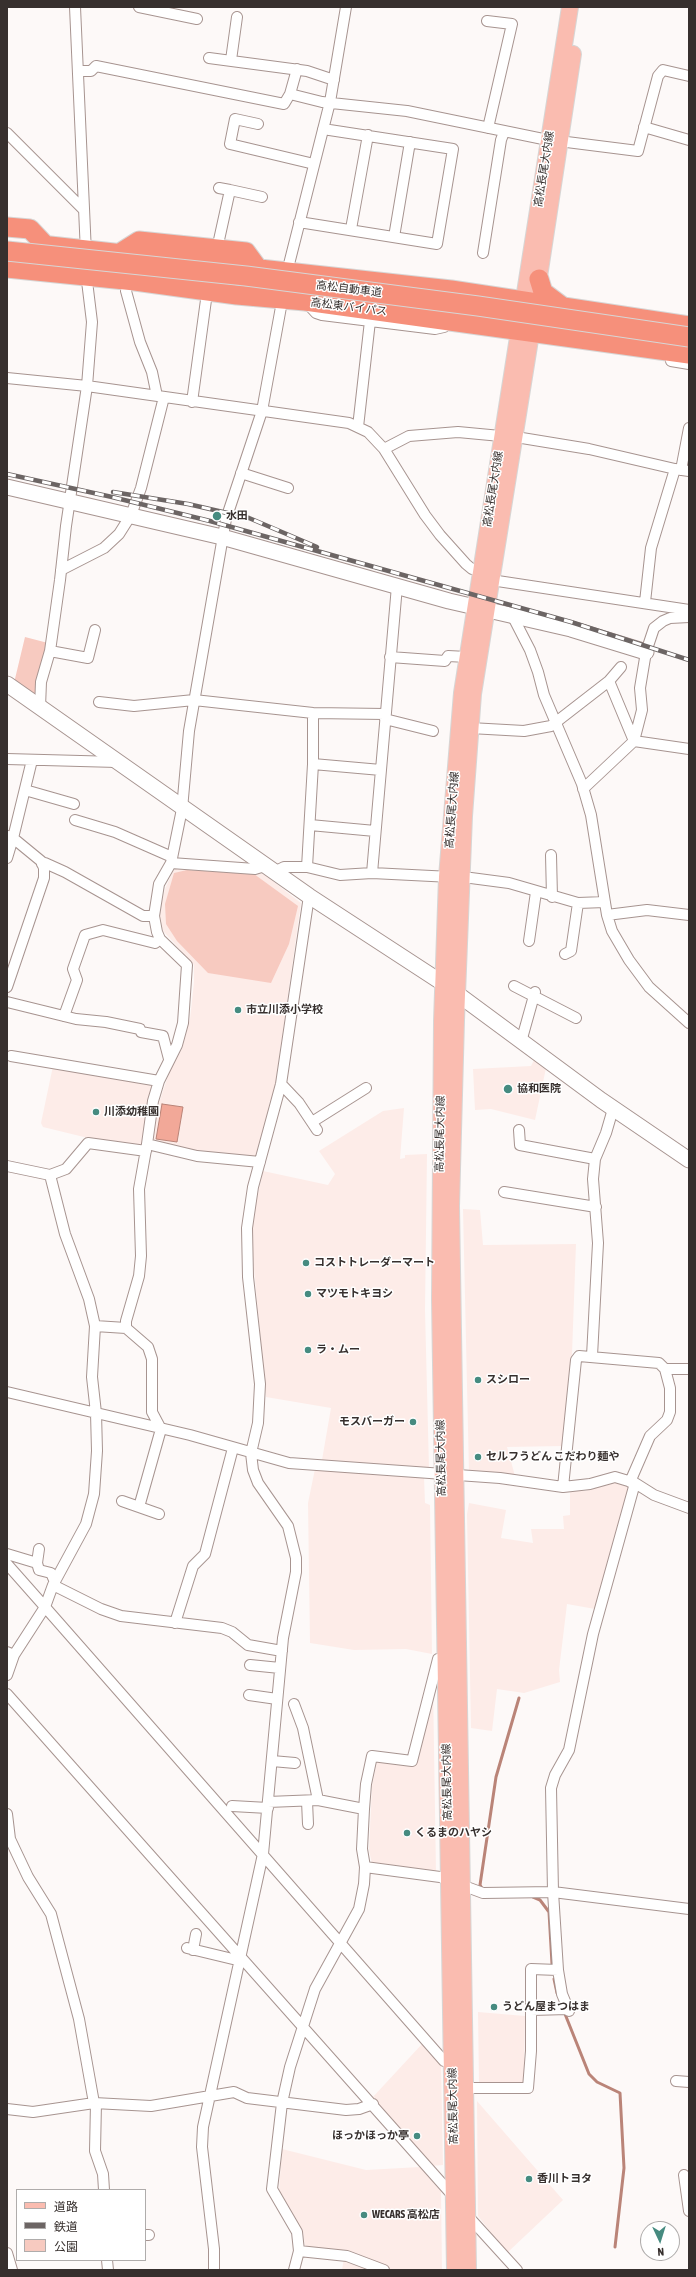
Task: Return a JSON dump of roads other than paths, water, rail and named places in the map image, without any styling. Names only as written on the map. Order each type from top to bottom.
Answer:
[{"type":"highway","points":[[7,227],[30,229],[46,246]]},
{"type":"highway","points":[[120,253],[139,241],[246,252],[256,268]]},
{"type":"highway","points":[[7,242],[287,271],[451,290],[689,326]]},
{"type":"highway","name":"高松自動車道","points":[[7,251],[246,276],[478,306],[689,337]]},
{"type":"highway","name":"高松自動車道","points":[[7,261],[478,315],[689,345]]},
{"type":"highway","name":"高松東バイパス","points":[[7,268],[86,276],[130,286],[305,301],[454,320],[689,354]]},
{"type":"highway","points":[[7,280],[45,282],[57,273]]},
{"type":"highway","points":[[539,279],[543,292],[563,307]]},
{"type":"highway","points":[[130,286],[139,288],[150,295],[238,304],[256,297]]},
{"type":"main road","name":"高松長尾大内線","points":[[529,302],[539,279],[570,7]]},
{"type":"main road","name":"高松長尾大内線","points":[[468,2270],[465,2088],[444,1659],[451,1206],[458,996],[455,878],[458,731],[467,657],[480,608],[486,576],[554,140],[580,7]]},
{"type":"main road","name":"高松長尾大内線","points":[[455,2270],[452,2062],[455,1882],[448,1475],[440,1215],[444,984],[455,878],[464,816],[480,608]]},
{"type":"street","points":[[40,707],[42,682],[50,651],[87,386],[92,322],[86,276],[75,7]]},
{"type":"street","points":[[139,7],[157,9],[197,19]]},
{"type":"street","points":[[126,1328],[126,1321],[139,1276],[141,1256],[140,1189],[153,1101],[169,1060],[177,1046],[183,1023],[187,965],[160,938],[154,916],[159,884],[172,860],[182,809],[189,731],[222,537],[241,473],[262,411],[287,271],[330,102],[346,7]]},
{"type":"street","points":[[231,60],[237,17]]},
{"type":"street","points":[[488,21],[512,24],[488,128]]},
{"type":"street","points":[[209,58],[297,69],[334,80]]},
{"type":"street","points":[[78,71],[91,71],[96,66],[284,104],[290,94],[297,69]]},
{"type":"street","points":[[290,94],[322,102],[407,111],[504,132],[638,151],[658,76],[663,70],[689,76]]},
{"type":"street","points":[[258,124],[235,119],[230,144],[314,164]]},
{"type":"street","points":[[644,127],[689,140]]},
{"type":"street","points":[[299,222],[351,229],[437,244],[453,149],[323,129]]},
{"type":"street","points":[[483,253],[501,140],[504,132]]},
{"type":"street","points":[[7,133],[84,210]]},
{"type":"street","points":[[351,229],[368,135]]},
{"type":"street","points":[[394,237],[410,142]]},
{"type":"street","points":[[219,188],[262,198]]},
{"type":"street","points":[[217,249],[230,190]]},
{"type":"street","points":[[61,570],[84,556],[104,548],[119,534],[131,515],[141,488],[160,396],[138,337],[130,286]]},
{"type":"street","points":[[192,402],[206,300]]},
{"type":"street","points":[[305,301],[316,313],[322,315],[435,328],[444,327],[454,320]]},
{"type":"street","points":[[358,428],[370,321]]},
{"type":"street","points":[[607,342],[609,348],[616,352],[689,364]]},
{"type":"street","points":[[7,378],[87,386],[192,402],[318,418],[349,424],[368,432],[384,449],[425,515],[440,535],[472,569],[486,576],[689,610]]},
{"type":"street","points":[[645,602],[651,548],[682,470],[689,428]]},
{"type":"street","points":[[384,449],[409,436],[431,433],[458,432],[589,449],[682,470]]},
{"type":"street","points":[[241,473],[288,488]]},
{"type":"street","points":[[7,487],[70,500],[222,537],[480,608],[571,629],[646,652]]},
{"type":"street","points":[[372,873],[397,586]]},
{"type":"street","points":[[512,615],[538,672],[544,694],[583,789],[595,837],[607,915],[612,931],[629,960],[649,987],[689,1023]]},
{"type":"street","points":[[583,789],[634,741],[642,710],[640,688],[646,652],[654,628],[657,624],[670,618],[689,617]]},
{"type":"street","points":[[50,651],[88,658],[95,630]]},
{"type":"street","points":[[390,657],[445,661],[448,656],[467,657]]},
{"type":"street","points":[[470,728],[524,731],[551,726],[609,681],[621,667]]},
{"type":"street","points":[[609,681],[634,741]]},
{"type":"street","points":[[7,684],[119,762],[182,809],[309,896],[444,984],[458,996],[613,1109],[689,1160]]},
{"type":"street","points":[[99,702],[134,706],[194,700],[313,713],[385,716],[433,731]]},
{"type":"street","points":[[307,866],[313,764],[313,713]]},
{"type":"street","points":[[634,741],[689,748]]},
{"type":"street","points":[[7,759],[119,762]]},
{"type":"street","points":[[7,858],[10,836],[25,790],[32,760]]},
{"type":"street","points":[[313,764],[381,770]]},
{"type":"street","points":[[25,790],[74,804]]},
{"type":"street","points":[[75,820],[115,832],[172,860],[255,869],[307,866],[340,875],[372,873],[509,883],[552,897],[578,903],[605,902]]},
{"type":"street","points":[[310,825],[375,832]]},
{"type":"street","points":[[7,987],[41,892],[44,878],[42,864],[10,836]]},
{"type":"street","points":[[552,855],[552,897]]},
{"type":"street","points":[[42,864],[46,863],[65,872],[143,916],[154,916]]},
{"type":"street","points":[[529,941],[536,892]]},
{"type":"street","points":[[214,2270],[214,2249],[202,2147],[203,2127],[263,1854],[282,1650],[296,1572],[296,1558],[288,1526],[254,1475],[251,1453],[258,1423],[260,1384],[248,1277],[247,1228],[253,1187],[281,1084],[309,896]]},
{"type":"street","points":[[565,954],[571,951],[578,903]]},
{"type":"street","points":[[607,915],[647,910],[689,915]]},
{"type":"street","points":[[64,1016],[77,980],[73,969],[84,935],[103,930],[155,943],[160,938]]},
{"type":"street","points":[[514,986],[535,994],[576,1018]]},
{"type":"street","points":[[521,1042],[535,994]]},
{"type":"street","points":[[7,1002],[64,1016],[140,1029],[141,1032],[163,1036],[169,1060]]},
{"type":"street","points":[[11,1056],[160,1081]]},
{"type":"street","points":[[281,1084],[299,1103],[314,1126],[366,1088]]},
{"type":"street","points":[[592,1356],[598,1243],[593,1179],[595,1159],[606,1133],[613,1109]]},
{"type":"street","points":[[520,1130],[520,1145],[595,1159]]},
{"type":"street","points":[[7,1166],[50,1175],[66,1169],[88,1143],[146,1148],[197,1156],[260,1162]]},
{"type":"street","points":[[7,1675],[10,1654],[45,1607],[54,1584],[86,1524],[94,1494],[97,1451],[96,1413],[92,1377],[95,1326],[90,1299],[65,1234],[50,1175]]},
{"type":"street","points":[[504,1192],[596,1207]]},
{"type":"street","points":[[95,1326],[126,1328],[148,1347],[152,1359],[152,1412],[161,1429],[139,1507]]},
{"type":"street","points":[[531,2010],[568,2010],[562,1994],[558,1970],[553,1892],[551,1788],[556,1775],[570,1750],[593,1634],[632,1482],[650,1436],[667,1420],[670,1412],[670,1388],[665,1369],[659,1363],[579,1356],[576,1360],[564,1487]]},
{"type":"street","points":[[665,1369],[689,1369]]},
{"type":"street","points":[[7,1392],[161,1429],[289,1463],[448,1475],[564,1487],[590,1484],[615,1477],[632,1482],[654,1495],[689,1508]]},
{"type":"street","points":[[175,1622],[193,1566],[205,1554],[233,1448]]},
{"type":"street","points":[[122,1501],[159,1514]]},
{"type":"street","points":[[39,1549],[37,1563],[39,1570],[51,1574],[54,1584],[101,1609],[121,1616],[222,1628],[232,1632],[248,1645],[282,1650]]},
{"type":"street","points":[[7,1554],[37,1563]]},
{"type":"street","points":[[7,1564],[341,1942],[444,2061],[452,2062]]},
{"type":"street","points":[[294,2270],[299,2251],[297,2232],[272,2189],[275,2149],[283,2101],[315,1989],[358,1909],[364,1884],[365,1867],[362,1849],[364,1809],[366,1784],[372,1756],[412,1761],[438,1659],[444,1659]]},
{"type":"street","points":[[250,1665],[280,1668]]},
{"type":"street","points":[[7,1694],[241,1959],[373,2104],[468,2216],[517,2270]]},
{"type":"street","points":[[249,1695],[277,1699]]},
{"type":"street","points":[[294,1704],[303,1728],[318,1800]]},
{"type":"street","points":[[272,1761],[295,1763]]},
{"type":"street","points":[[232,1806],[268,1805],[318,1800],[364,1809]]},
{"type":"street","points":[[307,1801],[308,1824]]},
{"type":"street","points":[[7,1814],[10,1839],[28,1877],[51,1914],[79,2018],[95,2103],[95,2151],[103,2174],[104,2189]]},
{"type":"street","points":[[365,1867],[455,1882],[483,1893],[553,1892],[689,1908]]},
{"type":"street","points":[[196,1934],[190,1949],[241,1959]]},
{"type":"street","points":[[465,2088],[528,2088],[531,1969],[558,1970]]},
{"type":"street","points":[[676,2081],[689,2082]]},
{"type":"street","points":[[7,2109],[33,2112],[95,2103],[151,2106],[234,2092],[247,2098],[283,2101],[290,2104],[346,2110],[359,2109],[373,2104]]},
{"type":"street","points":[[684,2175],[689,2211]]},
{"type":"street","points":[[299,2251],[347,2256],[384,2270]]},
{"type":"street","points":[[7,2253],[12,2270]]},
{"type":"waterway","points":[[483,1890],[480,1885],[496,1777],[519,1698]]},
{"type":"waterway","points":[[533,1897],[540,1900],[549,1912],[552,1964]]},
{"type":"waterway","points":[[554,1979],[557,1993]]},
{"type":"waterway","points":[[565,2014],[589,2074],[597,2082],[620,2093],[624,2168],[615,2247]]},
{"type":"railway","points":[[7,474],[112,497],[210,521],[571,622],[689,660]]},
{"type":"railway","points":[[113,492],[188,504],[249,518],[317,547]]},
{"type":"place","name":"水田","points":[[217,516]]},
{"type":"place","name":"市立川添小学校","points":[[238,1010]]},
{"type":"place","name":"協和医院","points":[[508,1089]]},
{"type":"place","name":"川添幼稚園","points":[[96,1112]]},
{"type":"place","name":"コストトレーダーマート","points":[[306,1263]]},
{"type":"place","name":"マツモトキヨシ","points":[[308,1294]]},
{"type":"place","name":"ラ・ムー","points":[[308,1350]]},
{"type":"place","name":"スシロー","points":[[478,1380]]},
{"type":"place","name":"モスバーガー","points":[[413,1422]]},
{"type":"place","name":"セルフうどん こだわり麺や","points":[[478,1457]]},
{"type":"place","name":"くるまのハヤシ","points":[[407,1833]]},
{"type":"place","name":"うどん屋まつはま","points":[[494,2007]]},
{"type":"place","name":"ほっかほっか亭","points":[[417,2136]]},
{"type":"place","name":"香川トヨタ","points":[[529,2179]]},
{"type":"place","name":"WECARS 高松店","points":[[364,2215]]}]
